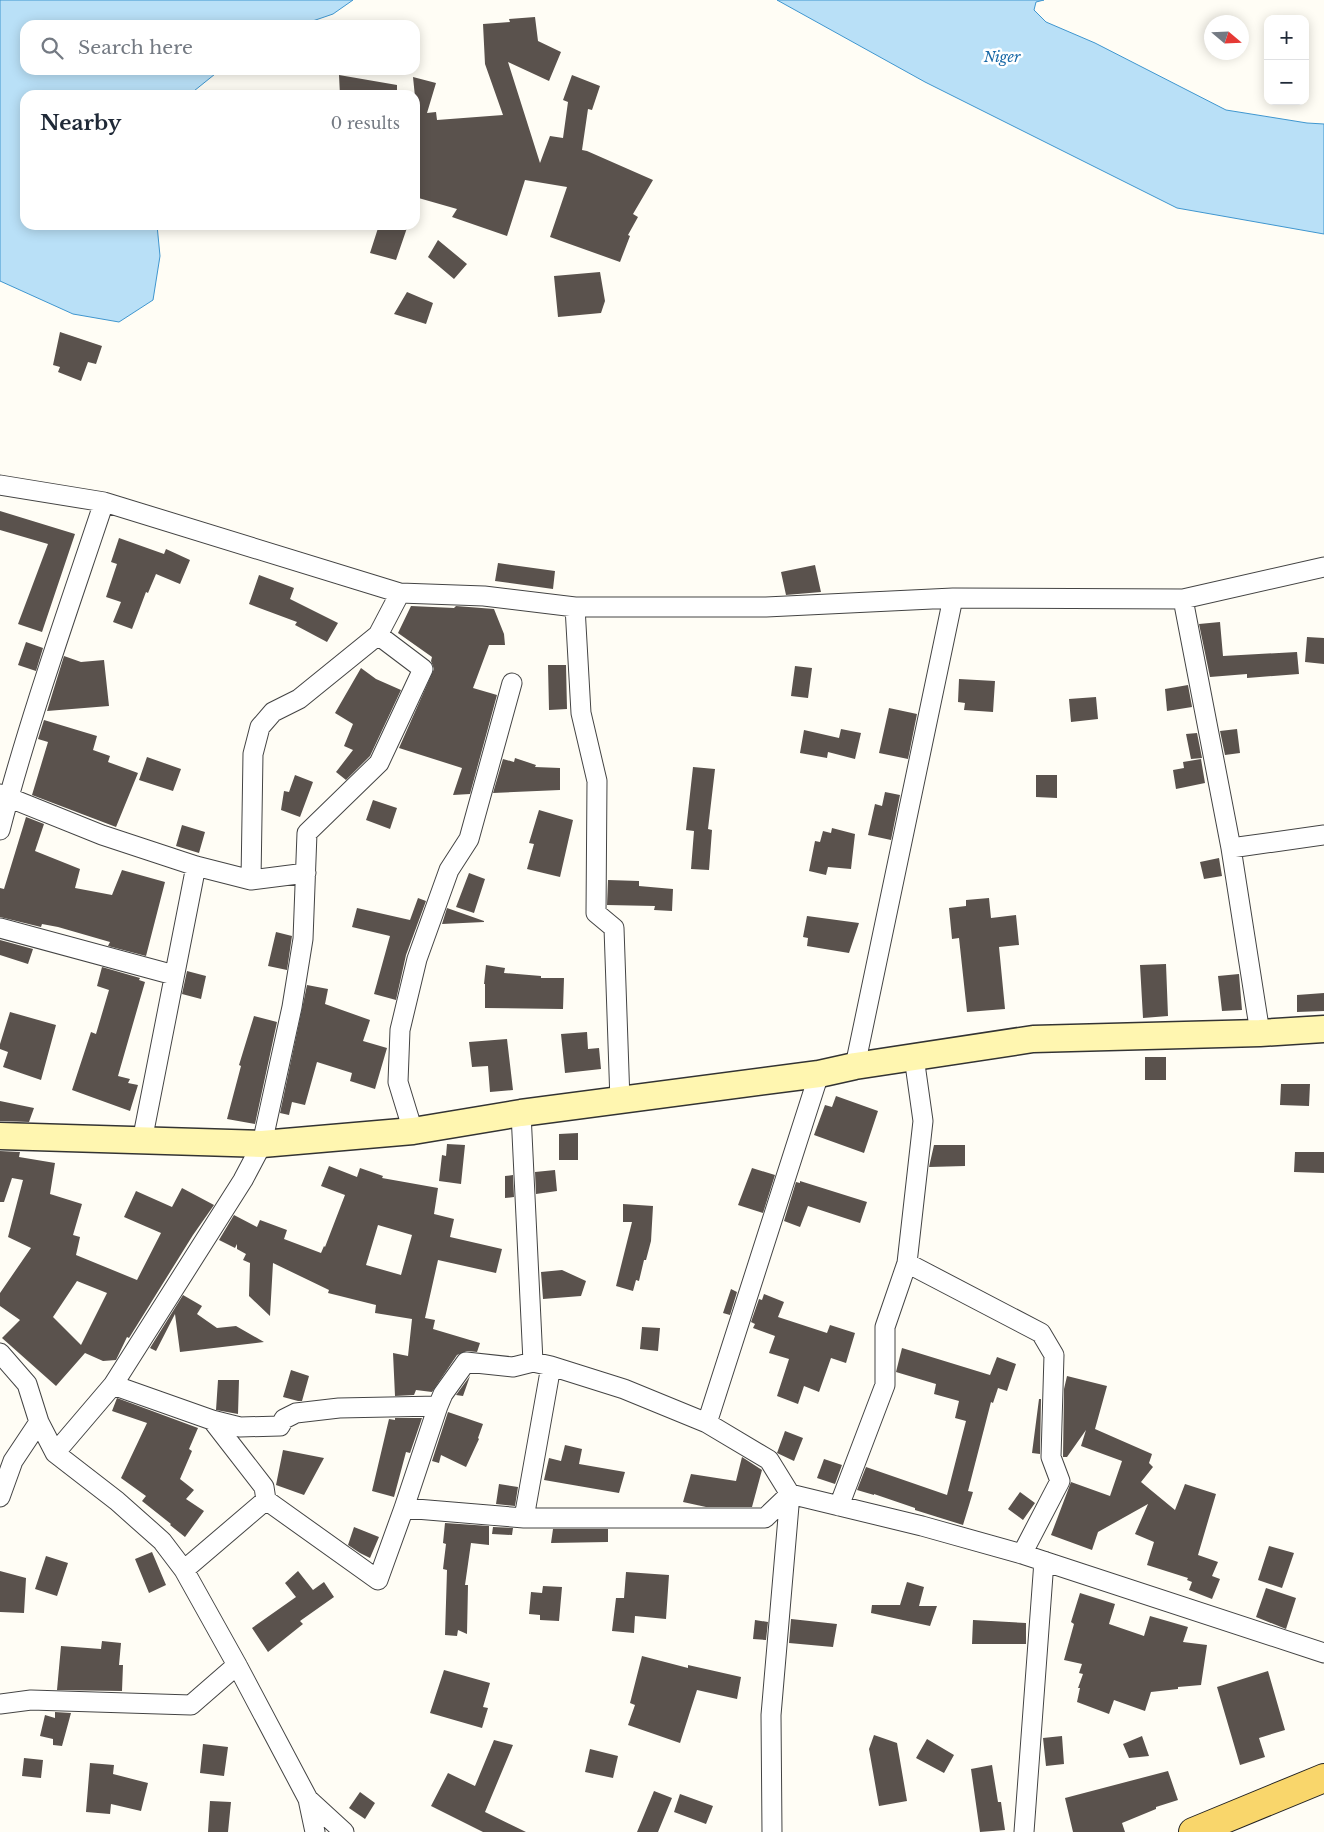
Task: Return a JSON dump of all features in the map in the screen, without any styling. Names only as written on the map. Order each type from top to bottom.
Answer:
[{"type":"main road","points":[[1192,1832],[1324,1778]]},
{"type":"street","points":[[0,485],[104,502],[400,593],[484,596],[576,607],[766,607],[953,598],[1183,599],[1324,566]]},
{"type":"street","points":[[0,830],[4,795],[104,502]]},
{"type":"street","points":[[251,880],[253,754],[260,728],[273,712],[299,699],[378,635],[400,593]]},
{"type":"street","points":[[855,1066],[953,598]]},
{"type":"street","points":[[1183,599],[1231,848],[1260,1033]]},
{"type":"street","points":[[576,607],[581,713],[597,781],[596,913],[614,928],[620,1101]]},
{"type":"street","points":[[55,1453],[113,1385],[243,1180],[262,1144],[292,1007],[303,939],[307,833],[379,762],[423,669],[378,635]]},
{"type":"street","points":[[413,1131],[398,1082],[400,1030],[417,959],[449,870],[469,839],[512,683]]},
{"type":"street","points":[[4,795],[102,835],[196,866],[251,880],[306,873]]},
{"type":"street","points":[[1231,848],[1324,835]]},
{"type":"street","points":[[142,1141],[196,866]]},
{"type":"street","points":[[0,928],[174,975]]},
{"type":"street","points":[[0,1136],[262,1144],[413,1131],[520,1113],[820,1074],[855,1066],[1033,1039],[1260,1033],[1324,1029]]},
{"type":"street","points":[[839,1506],[885,1384],[885,1327],[907,1263],[923,1120],[914,1057]]},
{"type":"street","points":[[707,1423],[820,1074]]},
{"type":"street","points":[[520,1113],[542,1364],[524,1518]]},
{"type":"street","points":[[907,1263],[1042,1333],[1054,1355],[1051,1457],[1060,1481],[1022,1554]]},
{"type":"street","points":[[0,1353],[27,1384],[39,1422],[55,1453],[117,1501],[162,1541],[184,1570],[308,1799],[315,1832]]},
{"type":"street","points":[[212,1420],[264,1486],[266,1500],[378,1580],[438,1406],[443,1394],[466,1362],[513,1367],[542,1364],[624,1389],[707,1423],[769,1460],[790,1494],[771,1715],[772,1832]]},
{"type":"street","points":[[113,1385],[212,1420],[240,1427],[280,1426],[284,1419],[296,1413],[339,1408],[438,1406]]},
{"type":"street","points":[[0,1497],[13,1461],[39,1422]]},
{"type":"street","points":[[790,1494],[922,1526],[1022,1554],[1324,1653]]},
{"type":"street","points":[[404,1508],[524,1518],[765,1518],[790,1494]]},
{"type":"street","points":[[184,1570],[266,1500]]},
{"type":"street","points":[[1024,1832],[1044,1561]]},
{"type":"street","points":[[0,1704],[31,1700],[191,1705],[237,1665]]},
{"type":"street","points":[[308,1799],[344,1832]]},
{"type":"water","points":[[0,0],[353,0],[333,14],[316,20],[20,20],[20,75],[214,75],[195,90],[20,90],[20,230],[157,230],[160,256],[153,300],[119,322],[73,314],[0,281]]},
{"type":"water","name":"Niger","points":[[777,0],[1044,0],[1036,2],[1034,10],[1046,22],[1095,43],[1226,110],[1324,124],[1324,234],[1177,208],[925,82]]},
{"type":"building","points":[[535,17],[538,41],[561,52],[549,81],[508,62],[540,163],[550,136],[563,138],[568,102],[563,100],[572,75],[600,86],[592,110],[588,109],[582,150],[653,180],[633,214],[638,217],[628,235],[630,236],[620,262],[550,237],[567,187],[525,180],[507,236],[452,217],[457,209],[420,198],[420,90],[414,90],[413,77],[436,83],[427,113],[436,112],[437,120],[503,115],[485,64],[483,24],[510,22],[509,19]]},
{"type":"building","points":[[339,75],[397,85],[397,90],[340,90]]},
{"type":"building","points":[[377,230],[406,230],[396,260],[370,253]]},
{"type":"building","points":[[438,240],[467,264],[454,279],[428,257]]},
{"type":"building","points":[[600,272],[605,301],[601,313],[558,317],[554,276]]},
{"type":"building","points":[[407,292],[433,303],[426,324],[394,314]]},
{"type":"building","points":[[60,332],[102,346],[96,364],[88,362],[81,381],[58,372],[60,367],[53,365]]},
{"type":"building","points":[[0,511],[75,534],[42,632],[18,624],[48,544],[0,530]]},
{"type":"building","points":[[119,538],[164,554],[166,549],[190,560],[180,584],[156,574],[148,593],[146,592],[132,629],[113,622],[121,602],[106,597],[117,564],[111,562]]},
{"type":"building","points":[[498,563],[555,571],[553,589],[495,581]]},
{"type":"building","points":[[815,565],[821,592],[786,595],[781,572]]},
{"type":"building","points":[[259,575],[294,588],[290,599],[338,623],[327,642],[295,625],[297,622],[249,604]]},
{"type":"building","points":[[411,606],[454,608],[456,606],[494,609],[504,634],[505,645],[489,645],[473,688],[497,695],[470,794],[453,795],[462,768],[399,748],[434,669],[431,661],[432,657],[398,633]]},
{"type":"building","points":[[1220,622],[1223,656],[1297,652],[1299,674],[1247,678],[1247,674],[1210,677],[1199,624]]},
{"type":"building","points":[[1307,637],[1324,638],[1324,664],[1305,662]]},
{"type":"building","points":[[26,642],[43,648],[36,671],[18,665]]},
{"type":"building","points":[[64,656],[81,662],[104,660],[109,706],[47,711]]},
{"type":"building","points":[[548,665],[566,665],[567,709],[549,710]]},
{"type":"building","points":[[795,666],[812,668],[808,698],[791,696]]},
{"type":"building","points":[[361,668],[376,679],[401,690],[370,756],[346,780],[336,772],[353,750],[344,746],[353,724],[335,713]]},
{"type":"building","points":[[959,679],[995,681],[993,712],[964,710],[965,703],[958,702]]},
{"type":"building","points":[[1188,685],[1192,707],[1167,711],[1165,689]]},
{"type":"building","points":[[1096,697],[1098,719],[1071,722],[1069,699]]},
{"type":"building","points":[[889,708],[917,714],[908,759],[879,753]]},
{"type":"building","points":[[44,720],[97,736],[93,750],[110,756],[108,762],[138,773],[116,827],[32,795],[48,742],[38,739]]},
{"type":"building","points":[[841,729],[861,733],[855,759],[828,752],[827,758],[800,753],[804,730],[839,738]]},
{"type":"building","points":[[1237,729],[1240,753],[1225,755],[1220,731]]},
{"type":"building","points":[[1197,733],[1202,758],[1191,759],[1186,734]]},
{"type":"building","points":[[147,757],[181,769],[173,791],[139,780]]},
{"type":"building","points":[[515,758],[536,765],[535,767],[560,768],[560,790],[493,793],[503,759],[514,762]]},
{"type":"building","points":[[1201,759],[1205,783],[1176,789],[1173,770],[1184,768],[1183,762]]},
{"type":"building","points":[[693,767],[715,769],[708,829],[712,830],[709,870],[691,869],[694,831],[686,830]]},
{"type":"building","points":[[295,775],[313,782],[300,817],[281,810],[284,791],[289,792]]},
{"type":"building","points":[[1036,775],[1057,775],[1057,798],[1036,797]]},
{"type":"building","points":[[885,792],[900,795],[891,840],[868,835],[875,804],[882,806]]},
{"type":"building","points":[[373,800],[397,808],[390,829],[366,820]]},
{"type":"building","points":[[539,810],[573,820],[560,877],[527,869],[534,844],[529,843]]},
{"type":"building","points":[[26,817],[44,824],[35,851],[80,869],[75,888],[112,895],[122,870],[165,882],[146,956],[108,946],[110,942],[58,927],[42,924],[41,927],[0,917],[0,888],[4,889]]},
{"type":"building","points":[[182,825],[205,832],[199,853],[176,846]]},
{"type":"building","points":[[832,828],[855,834],[851,869],[828,867],[826,875],[809,871],[815,841],[820,842],[823,831],[831,833]]},
{"type":"building","points":[[1219,858],[1222,876],[1204,879],[1200,862]]},
{"type":"building","points":[[469,873],[485,879],[474,913],[456,907]]},
{"type":"building","points":[[608,880],[639,881],[639,886],[673,889],[672,911],[654,910],[655,906],[607,905]]},
{"type":"building","points":[[418,898],[426,901],[406,955],[396,1000],[374,994],[390,936],[352,927],[357,908],[410,920]]},
{"type":"building","points":[[989,898],[991,918],[1016,915],[1019,945],[999,947],[1005,1009],[967,1012],[959,938],[952,939],[949,908],[966,906],[966,900]]},
{"type":"building","points":[[447,908],[484,921],[484,922],[442,924]]},
{"type":"building","points":[[807,916],[859,923],[849,953],[807,946],[808,938],[803,937]]},
{"type":"building","points":[[276,932],[292,936],[287,970],[268,966]]},
{"type":"building","points":[[0,940],[33,949],[28,964],[0,955]]},
{"type":"building","points":[[1166,964],[1168,1016],[1143,1018],[1140,965]]},
{"type":"building","points":[[486,965],[505,968],[504,973],[541,976],[541,978],[564,978],[563,1009],[485,1008],[484,984]]},
{"type":"building","points":[[102,967],[140,978],[139,980],[145,982],[118,1076],[130,1079],[128,1083],[138,1085],[130,1111],[72,1090],[91,1032],[96,1034],[109,990],[97,986]]},
{"type":"building","points":[[187,971],[206,976],[201,999],[182,994]]},
{"type":"building","points":[[1239,974],[1242,1010],[1222,1011],[1218,976]]},
{"type":"building","points":[[307,985],[328,989],[325,1004],[370,1020],[363,1041],[387,1048],[375,1089],[350,1081],[352,1073],[317,1062],[305,1105],[292,1102],[289,1115],[280,1113]]},
{"type":"building","points":[[1324,993],[1324,1011],[1297,1012],[1297,995]]},
{"type":"building","points":[[10,1012],[56,1025],[41,1080],[3,1067],[8,1052],[0,1049],[0,1044]]},
{"type":"building","points":[[254,1016],[277,1022],[255,1124],[227,1119],[241,1066],[239,1065]]},
{"type":"building","points":[[587,1032],[588,1049],[599,1048],[601,1069],[565,1073],[561,1034]]},
{"type":"building","points":[[507,1039],[513,1090],[490,1092],[488,1066],[472,1067],[469,1042]]},
{"type":"building","points":[[1145,1057],[1166,1057],[1166,1080],[1145,1080]]},
{"type":"building","points":[[1281,1084],[1310,1084],[1309,1106],[1280,1105]]},
{"type":"building","points":[[836,1096],[878,1111],[864,1153],[814,1135],[825,1105],[832,1107]]},
{"type":"building","points":[[0,1101],[34,1108],[29,1122],[0,1121]]},
{"type":"building","points":[[578,1133],[578,1160],[559,1160],[559,1134]]},
{"type":"building","points":[[447,1144],[465,1145],[461,1184],[439,1181],[442,1155],[446,1156]]},
{"type":"building","points":[[934,1145],[965,1145],[965,1166],[929,1167]]},
{"type":"building","points":[[0,1151],[20,1152],[19,1157],[55,1163],[50,1194],[82,1204],[73,1235],[80,1237],[76,1255],[137,1280],[161,1233],[124,1217],[136,1191],[172,1207],[182,1188],[214,1205],[193,1235],[129,1338],[127,1337],[116,1360],[103,1361],[85,1353],[56,1386],[2,1338],[20,1320],[0,1306],[0,1293],[31,1248],[8,1237],[23,1180],[12,1178],[4,1202],[0,1202]],"holes":[[[77,1281],[107,1293],[81,1345],[53,1317]]]},
{"type":"building","points":[[1295,1152],[1324,1152],[1324,1173],[1294,1172]]},
{"type":"building","points":[[329,1166],[357,1177],[360,1168],[383,1176],[382,1178],[438,1188],[434,1214],[454,1219],[450,1237],[502,1249],[496,1273],[438,1260],[425,1318],[435,1320],[433,1329],[480,1343],[477,1352],[467,1351],[457,1355],[432,1392],[416,1390],[414,1395],[395,1396],[393,1353],[408,1356],[412,1319],[375,1313],[376,1305],[328,1293],[329,1290],[273,1263],[270,1316],[249,1296],[250,1263],[243,1260],[246,1254],[237,1249],[237,1244],[235,1248],[219,1240],[234,1215],[257,1227],[260,1220],[287,1230],[284,1239],[321,1253],[345,1195],[321,1186]],"holes":[[[378,1225],[412,1235],[401,1275],[366,1265]]]},
{"type":"building","points":[[752,1168],[775,1175],[763,1213],[738,1205]]},
{"type":"building","points":[[555,1170],[557,1191],[536,1194],[535,1172]]},
{"type":"building","points":[[513,1175],[514,1197],[505,1198],[505,1176]]},
{"type":"building","points":[[800,1181],[867,1202],[860,1223],[808,1206],[800,1227],[784,1221],[796,1182],[800,1183]]},
{"type":"building","points":[[623,1204],[653,1206],[651,1241],[639,1281],[636,1280],[633,1291],[616,1286],[632,1222],[623,1222]]},
{"type":"building","points":[[562,1270],[586,1281],[581,1296],[543,1299],[541,1272]]},
{"type":"building","points":[[731,1289],[737,1292],[730,1315],[723,1313]]},
{"type":"building","points":[[764,1294],[784,1302],[778,1317],[827,1333],[830,1325],[855,1333],[846,1363],[831,1358],[819,1392],[804,1386],[798,1404],[777,1396],[789,1359],[769,1353],[775,1336],[753,1328],[755,1324],[751,1322],[759,1299],[762,1300]]},
{"type":"building","points":[[183,1295],[202,1306],[197,1314],[217,1328],[236,1326],[264,1342],[180,1352],[175,1314],[156,1351],[150,1348]]},
{"type":"building","points":[[642,1327],[660,1328],[658,1351],[640,1349]]},
{"type":"building","points":[[902,1348],[990,1375],[997,1357],[1016,1364],[1007,1391],[998,1388],[993,1403],[991,1402],[968,1491],[973,1492],[963,1525],[915,1510],[915,1508],[874,1494],[857,1490],[866,1467],[947,1495],[966,1421],[955,1418],[959,1401],[934,1394],[936,1384],[896,1372]]},
{"type":"building","points":[[291,1370],[309,1376],[302,1401],[283,1397]]},
{"type":"building","points":[[470,1376],[463,1396],[456,1395]]},
{"type":"building","points":[[1067,1376],[1107,1386],[1095,1429],[1152,1454],[1149,1463],[1153,1467],[1141,1482],[1175,1510],[1185,1484],[1216,1494],[1198,1555],[1218,1562],[1212,1576],[1220,1579],[1212,1599],[1189,1590],[1192,1582],[1187,1580],[1188,1578],[1147,1565],[1154,1542],[1135,1534],[1148,1504],[1098,1532],[1092,1550],[1051,1535],[1071,1482],[1110,1496],[1122,1461],[1081,1446],[1086,1430],[1067,1457],[1063,1457],[1064,1389]]},
{"type":"building","points":[[218,1380],[239,1380],[238,1414],[216,1410]]},
{"type":"building","points":[[117,1398],[198,1428],[189,1449],[192,1451],[180,1479],[194,1490],[186,1499],[204,1511],[185,1537],[142,1501],[146,1496],[121,1478],[147,1423],[112,1411]]},
{"type":"building","points":[[1039,1399],[1041,1399],[1040,1454],[1032,1453]]},
{"type":"building","points":[[448,1412],[483,1424],[479,1439],[466,1467],[441,1455],[439,1463],[432,1461]]},
{"type":"building","points":[[395,1418],[422,1418],[410,1453],[406,1452],[394,1497],[372,1491],[389,1419],[395,1420]]},
{"type":"building","points":[[785,1431],[803,1438],[794,1461],[777,1453]]},
{"type":"building","points":[[565,1445],[582,1449],[579,1464],[625,1472],[619,1493],[544,1480],[549,1458],[561,1461]]},
{"type":"building","points":[[283,1450],[324,1458],[304,1495],[276,1485]]},
{"type":"building","points":[[742,1457],[762,1470],[752,1507],[706,1507],[683,1502],[691,1474],[736,1481]]},
{"type":"building","points":[[824,1459],[842,1465],[835,1484],[817,1478]]},
{"type":"building","points":[[499,1484],[518,1487],[515,1506],[496,1504]]},
{"type":"building","points":[[1020,1492],[1035,1503],[1023,1520],[1008,1509]]},
{"type":"building","points":[[445,1523],[489,1526],[489,1545],[471,1543],[465,1585],[468,1585],[467,1634],[458,1630],[457,1636],[445,1635],[447,1570],[443,1569],[446,1544],[443,1543]]},
{"type":"building","points":[[354,1527],[379,1537],[370,1558],[348,1545]]},
{"type":"building","points":[[493,1527],[513,1528],[512,1535],[492,1534]]},
{"type":"building","points":[[553,1529],[608,1529],[608,1542],[551,1543]]},
{"type":"building","points":[[1269,1546],[1294,1553],[1282,1588],[1258,1580]]},
{"type":"building","points":[[152,1552],[166,1585],[149,1593],[135,1559]]},
{"type":"building","points":[[46,1556],[68,1563],[57,1596],[35,1589]]},
{"type":"building","points":[[0,1571],[26,1578],[24,1613],[0,1612]]},
{"type":"building","points":[[298,1571],[313,1590],[324,1582],[334,1597],[300,1621],[303,1624],[268,1652],[252,1628],[296,1597],[285,1583]]},
{"type":"building","points":[[626,1572],[669,1575],[666,1619],[635,1616],[634,1633],[612,1631],[616,1598],[624,1598]]},
{"type":"building","points":[[907,1582],[924,1587],[919,1606],[937,1606],[930,1626],[871,1613],[872,1605],[900,1605]]},
{"type":"building","points":[[543,1586],[562,1587],[559,1621],[540,1620],[540,1615],[529,1614],[531,1592],[542,1593]]},
{"type":"building","points":[[1266,1588],[1296,1598],[1286,1629],[1256,1617]]},
{"type":"building","points":[[1080,1593],[1115,1604],[1109,1624],[1144,1636],[1150,1616],[1188,1627],[1183,1642],[1207,1645],[1201,1685],[1151,1692],[1145,1711],[1114,1700],[1109,1714],[1077,1702],[1080,1688],[1078,1688],[1083,1674],[1079,1673],[1082,1664],[1064,1660],[1074,1624],[1071,1622]]},
{"type":"building","points":[[791,1619],[837,1624],[833,1647],[789,1643]]},
{"type":"building","points":[[755,1620],[768,1622],[766,1640],[753,1639]]},
{"type":"building","points":[[973,1620],[1026,1623],[1026,1644],[972,1644]]},
{"type":"building","points":[[102,1641],[121,1643],[119,1665],[123,1665],[122,1691],[57,1690],[61,1646],[101,1649]]},
{"type":"building","points":[[642,1656],[688,1668],[688,1665],[741,1677],[737,1699],[697,1690],[680,1743],[628,1725],[635,1705],[630,1703]]},
{"type":"building","points":[[444,1670],[490,1683],[483,1707],[488,1708],[482,1728],[430,1713]]},
{"type":"building","points":[[1268,1671],[1285,1730],[1259,1738],[1265,1757],[1240,1765],[1217,1687]]},
{"type":"building","points":[[55,1712],[71,1713],[62,1746],[53,1745],[53,1739],[40,1736],[45,1715],[55,1718]]},
{"type":"building","points":[[874,1735],[897,1743],[907,1801],[879,1806],[869,1749]]},
{"type":"building","points":[[1062,1736],[1064,1764],[1046,1766],[1043,1738]]},
{"type":"building","points":[[1142,1736],[1149,1756],[1129,1758],[1123,1744]]},
{"type":"building","points":[[927,1739],[954,1755],[944,1773],[916,1758]]},
{"type":"building","points":[[494,1740],[513,1745],[485,1812],[526,1832],[483,1832],[431,1806],[448,1773],[475,1786]]},
{"type":"building","points":[[203,1744],[228,1747],[224,1776],[200,1773]]},
{"type":"building","points":[[590,1749],[618,1756],[613,1778],[585,1772]]},
{"type":"building","points":[[24,1758],[43,1760],[41,1778],[22,1776]]},
{"type":"building","points":[[90,1763],[114,1765],[113,1774],[148,1783],[141,1811],[111,1804],[110,1814],[86,1812]]},
{"type":"building","points":[[992,1765],[998,1802],[1001,1802],[1005,1830],[980,1832],[971,1769]]},
{"type":"building","points":[[1168,1771],[1178,1800],[1156,1807],[1156,1809],[1122,1823],[1125,1832],[1073,1832],[1065,1798]]},
{"type":"building","points":[[654,1791],[672,1798],[658,1832],[637,1832]]},
{"type":"building","points":[[360,1792],[375,1803],[365,1819],[349,1808]]},
{"type":"building","points":[[680,1794],[713,1806],[706,1824],[674,1812]]},
{"type":"building","points":[[210,1801],[231,1802],[228,1832],[208,1832]]}]
